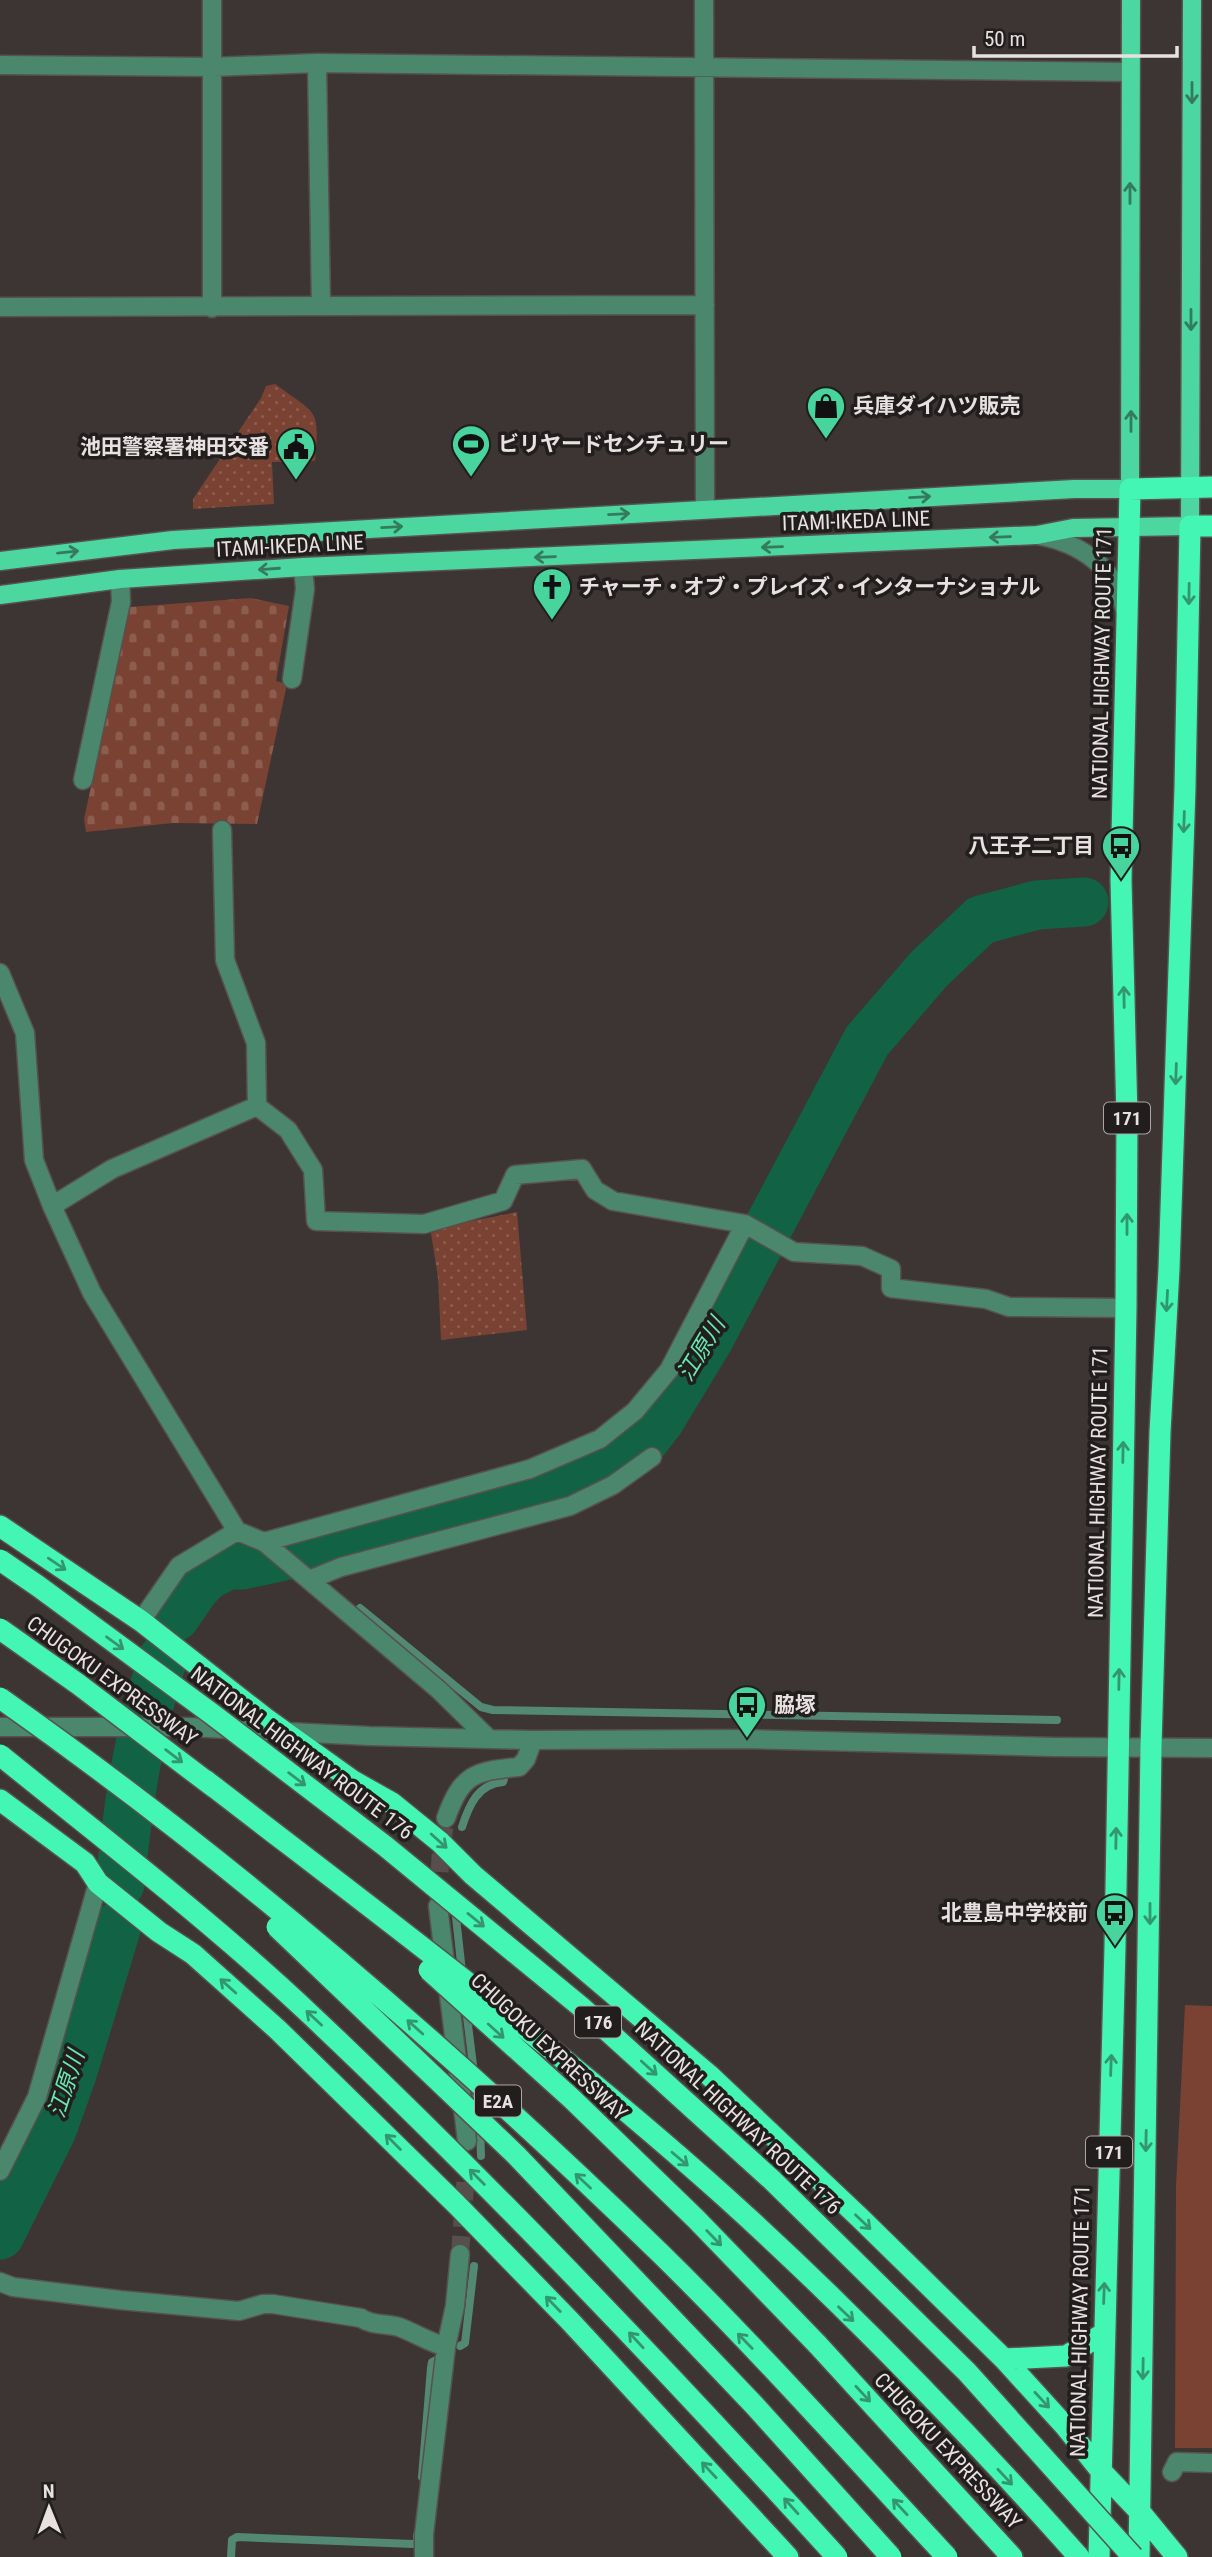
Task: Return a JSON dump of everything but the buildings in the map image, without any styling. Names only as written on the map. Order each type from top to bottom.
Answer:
[{"type":"highway","points":[[1130,489],[1212,487]]},
{"type":"highway","name":"NATIONAL HIGHWAY ROUTE 171","points":[[1099,2557],[1115,1947],[1126,1308],[1127,1117],[1121,880],[1130,489]]},
{"type":"highway","points":[[1190,526],[1212,526]]},
{"type":"highway","name":"171","points":[[1139,2557],[1151,1747],[1159,1446],[1169,1269],[1184,829],[1190,526]]},
{"type":"highway","points":[[0,1526],[141,1621],[353,1781],[392,1803],[709,2075],[1004,2359],[1176,2553]]},
{"type":"highway","name":"NATIONAL HIGHWAY ROUTE 176","points":[[0,1560],[201,1706],[375,1838],[580,2006],[772,2180],[967,2372],[1133,2557]]},
{"type":"highway","name":"CHUGOKU EXPRESSWAY","points":[[0,1629],[205,1780],[388,1933],[571,2098],[696,2219],[817,2344],[1012,2557]]},
{"type":"highway","name":"E2A","points":[[0,1698],[168,1823],[353,1972],[513,2115],[661,2254],[781,2378],[947,2557]]},
{"type":"highway","points":[[0,1755],[163,1887],[312,2015],[479,2179],[618,2322],[837,2557]]},
{"type":"highway","points":[[205,1780],[426,1951],[588,2081],[723,2196],[846,2313],[945,2413],[1079,2557]]},
{"type":"highway","points":[[0,1800],[85,1863],[99,1883],[159,1931],[193,1954],[277,2029],[579,2330],[788,2557]]},
{"type":"highway","points":[[168,1823],[516,2155],[755,2406],[891,2557]]},
{"type":"highway","points":[[1004,2359],[1066,2356],[1103,2334]]},
{"type":"main road","points":[[1130,489],[1131,0]]},
{"type":"main road","points":[[1190,526],[1192,0]]},
{"type":"main road","name":"ITAMI-IKEDA LINE","points":[[0,561],[173,540],[1074,489],[1130,489]]},
{"type":"main road","name":"ITAMI-IKEDA LINE","points":[[0,595],[120,579],[303,567],[1037,536],[1073,528],[1190,526]]},
{"type":"street","points":[[212,0],[212,308]]},
{"type":"street","points":[[705,0],[705,509]]},
{"type":"street","points":[[317,63],[321,306]]},
{"type":"street","points":[[0,65],[212,67],[317,63],[1130,72]]},
{"type":"street","points":[[0,307],[705,305]]},
{"type":"street","points":[[1037,536],[1073,545],[1097,562],[1109,573],[1122,596],[1127,617]]},
{"type":"street","points":[[292,679],[305,589],[303,567]]},
{"type":"street","points":[[83,780],[121,602],[120,579]]},
{"type":"street","points":[[222,830],[225,960],[256,1043],[257,1106]]},
{"type":"street","points":[[0,973],[25,1033],[34,1160],[52,1206],[92,1293],[237,1531],[266,1543],[439,1690],[489,1739]]},
{"type":"street","points":[[257,1106],[288,1130],[313,1170],[316,1221],[424,1224],[503,1201],[515,1175],[582,1169],[595,1190],[613,1201],[745,1224],[794,1252],[862,1256],[891,1269],[891,1288],[986,1299],[1009,1307],[1126,1308]]},
{"type":"street","points":[[52,1206],[113,1169],[257,1106]]},
{"type":"street","points":[[266,1543],[530,1469],[600,1439],[635,1411],[669,1370],[745,1224]]},
{"type":"street","points":[[302,1574],[341,1567],[570,1506],[613,1485],[652,1457]]},
{"type":"street","points":[[141,1621],[179,1566],[237,1531]]},
{"type":"street","points":[[0,1727],[156,1727],[533,1740],[747,1739],[1212,1748]]},
{"type":"street","points":[[446,1818],[454,1797],[471,1776],[486,1770],[519,1766],[526,1759],[533,1740]]},
{"type":"street","points":[[0,2171],[37,2097],[99,1883]]},
{"type":"street","points":[[438,1906],[467,2141]]},
{"type":"street","points":[[424,2557],[424,2534],[446,2347],[455,2306],[460,2254]]},
{"type":"street","points":[[0,2282],[13,2287],[93,2297],[239,2311],[273,2304],[361,2318],[367,2322],[398,2327],[446,2347]]},
{"type":"street","points":[[1172,2472],[1177,2462],[1212,2463]]},
{"type":"green space","points":[[275,384],[313,414],[317,431],[315,461],[272,462],[274,504],[193,509],[193,499],[261,398],[266,386]]},
{"type":"green space","points":[[251,598],[289,606],[276,681],[287,684],[257,824],[173,823],[86,832],[84,819],[130,607]]},
{"type":"green space","points":[[517,1212],[527,1330],[441,1340],[438,1278],[431,1233],[456,1224]]},
{"type":"green space","points":[[1185,2005],[1212,2006],[1212,2448],[1175,2448],[1176,2186]]},
{"type":"waterway","name":"江原川","points":[[175,1617],[195,1588],[208,1575],[228,1565],[242,1565],[317,1549],[576,1482],[643,1442],[660,1420],[709,1339],[867,1041],[929,969],[981,920],[1037,905],[1084,902]]},
{"type":"waterway","points":[[317,1549],[321,1564]]},
{"type":"waterway","points":[[360,1608],[481,1707],[493,1710],[1057,1720]]},
{"type":"waterway","name":"江原川","points":[[120,1884],[135,1770],[163,1658]]},
{"type":"waterway","points":[[462,1827],[468,1811],[481,1791],[503,1782],[504,1779]]},
{"type":"waterway","points":[[455,1908],[462,1972]]},
{"type":"waterway","name":"江原川","points":[[0,2235],[52,2130],[117,1926]]},
{"type":"waterway","points":[[466,2009],[474,2073]]},
{"type":"waterway","points":[[475,2085],[479,2114]]},
{"type":"waterway","points":[[480,2127],[481,2156]]},
{"type":"waterway","points":[[460,2346],[465,2343],[474,2266]]},
{"type":"waterway","points":[[422,2477],[431,2368],[432,2362],[436,2360]]},
{"type":"waterway","points":[[231,2557],[232,2540],[237,2537],[413,2544],[417,2543],[417,2535]]},
{"type":"tunnel","points":[[438,1899],[446,1818]]},
{"type":"tunnel","points":[[460,2254],[467,2160]]},
{"type":"place","name":"兵庫ダイハツ販売","points":[[826,440]]},
{"type":"place","name":"ビリヤードセンチュリー","points":[[471,478]]},
{"type":"place","name":"池田警察署神田交番","points":[[296,481]]},
{"type":"place","name":"チャーチ・オブ・プレイズ・インターナショナル","points":[[552,621]]},
{"type":"place","name":"八王子二丁目","points":[[1121,880]]},
{"type":"place","name":"脇塚","points":[[747,1739]]},
{"type":"place","name":"北豊島中学校前","points":[[1115,1947]]}]
